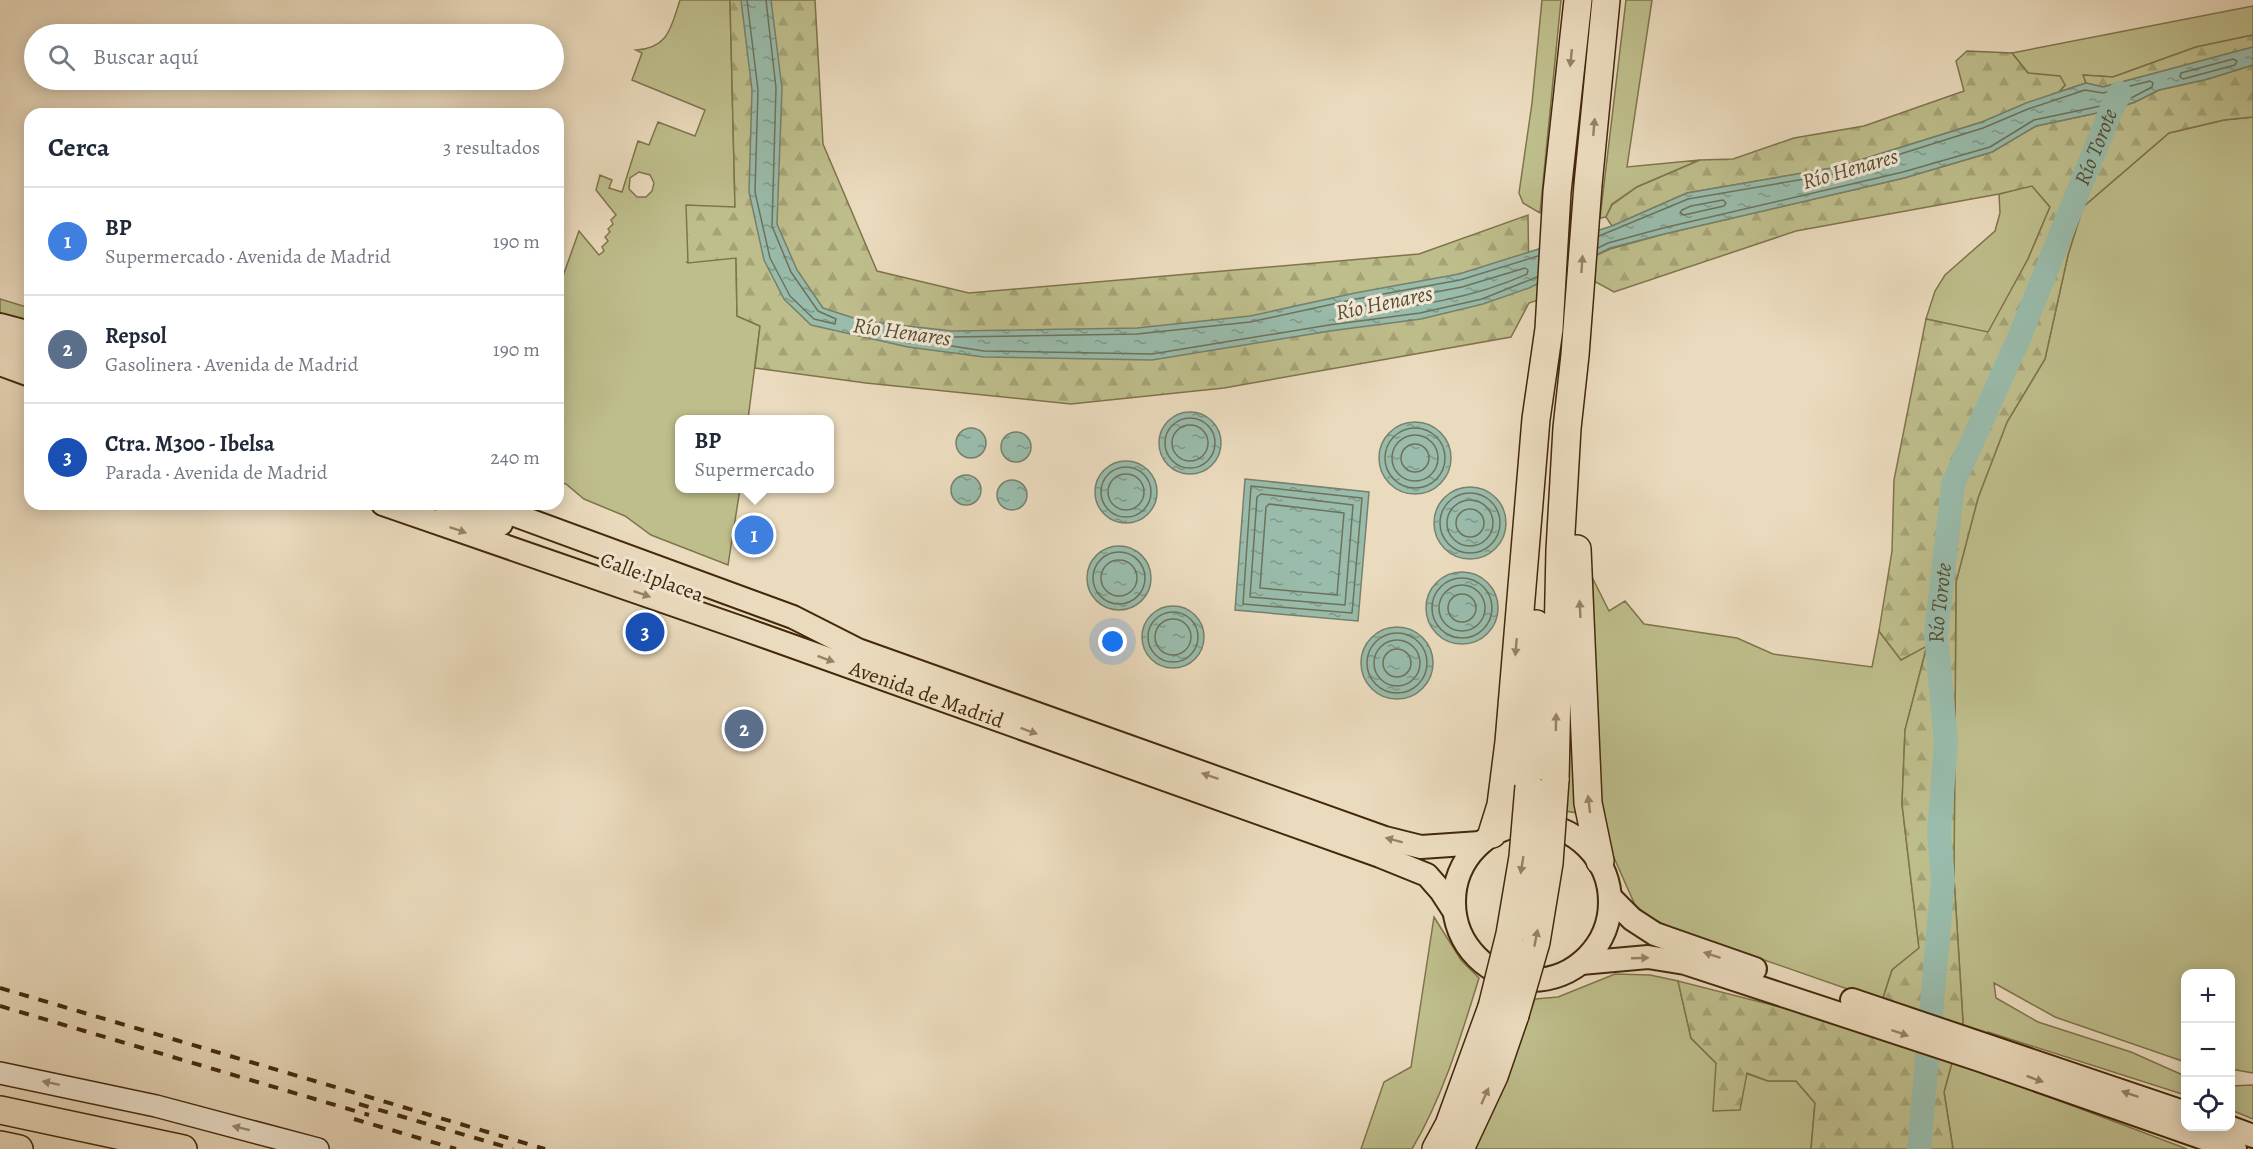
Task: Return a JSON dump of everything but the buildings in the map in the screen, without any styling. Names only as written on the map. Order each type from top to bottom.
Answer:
[{"type":"highway","points":[[1460,1149],[1494,1076],[1504,1011],[1510,934],[1524,857],[1557,192],[1578,0]]},
{"type":"highway","points":[[1424,1149],[1476,1050],[1504,1011],[1538,931],[1549,863],[1555,780],[1567,428],[1606,0]]},
{"type":"highway","points":[[1486,838],[1501,805],[1509,742],[1536,419],[1548,338]]},
{"type":"highway","points":[[1575,355],[1577,551],[1588,792],[1600,861]]},
{"type":"highway","points":[[1436,1149],[1449,1125],[1476,1050]]},
{"type":"highway","points":[[0,1110],[183,1149]]},
{"type":"highway","points":[[0,1144],[19,1149]]},
{"type":"main road","points":[[0,325],[24,331]]},
{"type":"main road","points":[[0,344],[24,354]]},
{"type":"main road","points":[[0,364],[24,373]]},
{"type":"main road","points":[[0,375],[24,384]]},
{"type":"main road","name":"Avenida de Madrid","points":[[399,510],[744,629],[1380,856],[1427,875],[1454,911]]},
{"type":"main road","name":"Calle Iplacea","points":[[462,510],[858,650]]},
{"type":"main road","name":"Avenida de Madrid","points":[[501,510],[793,617],[858,650],[1385,838],[1421,847],[1486,838]]},
{"type":"main road","points":[[1529,823],[1560,828],[1581,840],[1600,861],[1607,878],[1611,898],[1608,922],[1601,940],[1581,963],[1559,975],[1533,980],[1509,976],[1489,967],[1476,956],[1462,936],[1454,911],[1454,895],[1461,868],[1486,838],[1506,827],[1529,823]]},
{"type":"main road","points":[[1611,898],[1632,919],[1655,934],[1826,1000],[1982,1051],[2181,1111]]},
{"type":"main road","points":[[1581,963],[1648,957],[1685,963],[1826,1000]]},
{"type":"main road","points":[[1982,1051],[2235,1149]]},
{"type":"main road","points":[[2235,1129],[2253,1136]]},
{"type":"street","points":[[0,1073],[156,1106],[318,1149]]},
{"type":"green space","points":[[680,0],[730,0],[735,207],[687,262],[736,257],[737,316],[760,326],[749,415],[675,415],[675,493],[739,493],[728,565],[651,535],[625,516],[584,499],[564,484],[564,273],[579,231],[599,255],[604,251],[602,247],[608,241],[605,237],[613,224],[611,220],[616,215],[596,190],[600,175],[612,180],[609,188],[622,192],[638,141],[649,145],[658,122],[695,136],[705,110],[632,80],[642,53],[636,50],[656,45],[671,27]],"holes":[[[639,172],[650,175],[654,183],[652,191],[646,197],[637,197],[629,189],[630,178]]]},
{"type":"green space","points":[[730,0],[815,0],[823,144],[877,271],[969,293],[1419,254],[1528,215],[1529,287],[1610,249],[1664,234],[1904,178],[1992,152],[2036,126],[2111,110],[2135,102],[2159,90],[2208,79],[2253,65],[2253,117],[2224,120],[2169,133],[2083,207],[2068,255],[2045,359],[2007,422],[1978,498],[1956,582],[1954,878],[1963,1022],[1944,1092],[1953,1149],[1811,1149],[1815,1103],[1796,1081],[1768,1081],[1747,1073],[1740,1110],[1713,1111],[1716,1063],[1691,1038],[1678,981],[1872,1033],[1892,970],[1919,948],[1902,804],[1905,730],[1927,646],[1901,660],[1879,631],[1892,551],[1894,480],[1926,319],[1988,332],[2028,259],[2050,207],[2032,186],[1796,231],[1614,292],[1594,281],[1529,303],[1511,337],[1224,388],[1071,404],[866,383],[755,368],[760,326],[737,316],[736,258],[688,263],[686,205],[735,207]]},
{"type":"green space","points":[[1542,0],[1561,0],[1540,213],[1523,203],[1519,193],[1532,103]]},
{"type":"green space","points":[[1626,0],[1652,0],[1627,167],[1700,160],[1637,187],[1612,204],[1606,217],[1600,218]]},
{"type":"green space","points":[[2253,6],[2253,35],[2196,47],[2113,77],[2084,75],[2086,83],[2059,92],[2065,85],[2028,73],[2012,53]]},
{"type":"green space","points":[[2253,35],[2253,47],[2103,87],[2086,83],[2083,75],[2113,77],[2196,47]]},
{"type":"green space","points":[[1967,51],[2012,53],[2028,73],[2060,76],[2065,85],[2059,92],[1982,122],[1838,167],[1687,193],[1612,226],[1606,217],[1612,205],[1637,187],[1700,160],[1733,159],[1794,138],[1864,126],[1964,91],[1956,61]]},
{"type":"green space","points":[[2253,117],[2253,1073],[2235,1070],[2235,969],[2181,969],[2181,1061],[2055,1017],[1994,983],[1996,998],[2038,1022],[2131,1052],[2181,1074],[2181,1094],[1988,1032],[1978,1070],[2187,1149],[1953,1149],[1944,1092],[1963,1022],[1954,878],[1956,582],[1978,498],[2007,422],[2045,359],[2068,255],[2083,207],[2169,133],[2224,120]]},
{"type":"green space","points":[[2032,185],[2050,207],[2028,259],[1988,333],[1926,319],[1935,291],[1945,275],[1995,231],[2000,213],[1999,194]]},
{"type":"green space","points":[[0,299],[24,306],[24,320],[0,313]]},
{"type":"green space","points":[[1591,575],[1609,611],[1625,601],[1644,624],[1737,638],[1773,654],[1872,667],[1879,631],[1901,660],[1927,645],[1905,730],[1902,804],[1919,948],[1892,970],[1882,1001],[1675,929],[1650,918],[1635,905],[1600,826]]},
{"type":"green space","points":[[1573,583],[1585,814],[1565,811]]},
{"type":"green space","points":[[1434,917],[1461,960],[1479,978],[1442,1087],[1412,1149],[1361,1149],[1384,1082],[1411,1067]]},
{"type":"green space","points":[[1615,974],[1650,975],[1678,981],[1691,1038],[1716,1063],[1768,1081],[1796,1081],[1815,1103],[1811,1149],[1473,1149],[1496,1103],[1535,999],[1558,997]]},
{"type":"green space","points":[[2253,1085],[2253,1119],[2235,1112],[2235,1086]]},
{"type":"water","name":"Río Henares","points":[[741,0],[771,0],[782,88],[777,224],[797,270],[823,308],[863,321],[952,331],[1137,328],[1250,316],[1355,293],[1459,274],[1612,226],[1687,193],[1838,167],[1982,122],[2026,103],[2086,83],[2103,87],[2253,47],[2253,65],[2208,79],[2159,90],[2135,102],[2111,110],[2036,126],[1992,152],[1904,178],[1610,248],[1529,288],[1483,304],[1421,319],[1330,331],[1152,360],[984,357],[908,347],[811,325],[784,299],[764,260],[749,192],[752,90]]},
{"type":"water","points":[[1184,412],[1196,412],[1212,421],[1219,431],[1221,443],[1219,455],[1212,465],[1196,474],[1184,474],[1173,469],[1164,460],[1159,449],[1159,437],[1164,426],[1173,417]]},
{"type":"water","points":[[1422,422],[1441,432],[1449,444],[1451,458],[1449,472],[1441,484],[1429,492],[1408,494],[1389,484],[1381,472],[1379,451],[1389,432],[1401,424]]},
{"type":"water","points":[[971,428],[977,429],[985,437],[985,449],[977,457],[971,458],[965,457],[957,449],[956,443],[957,437],[965,429]]},
{"type":"water","points":[[1016,432],[1022,433],[1030,441],[1030,453],[1022,461],[1016,462],[1010,461],[1002,453],[1001,447],[1002,441],[1010,433]]},
{"type":"water","points":[[1120,461],[1132,461],[1148,470],[1155,480],[1157,492],[1155,504],[1148,514],[1132,523],[1120,523],[1109,518],[1100,509],[1095,498],[1095,486],[1100,475],[1109,466]]},
{"type":"water","points":[[966,475],[972,476],[980,484],[980,496],[972,504],[966,505],[960,504],[952,496],[951,490],[952,484],[960,476]]},
{"type":"water","points":[[1245,479],[1369,492],[1358,621],[1235,610]]},
{"type":"water","points":[[1012,480],[1018,481],[1026,489],[1026,501],[1018,509],[1012,510],[1006,509],[998,501],[997,495],[998,489],[1006,481]]},
{"type":"water","points":[[1477,487],[1496,497],[1504,509],[1506,523],[1504,537],[1496,549],[1484,557],[1463,559],[1444,549],[1436,537],[1434,516],[1444,497],[1456,489]]},
{"type":"water","points":[[1119,546],[1137,552],[1145,560],[1151,578],[1145,596],[1137,604],[1119,610],[1101,604],[1093,596],[1087,578],[1093,560],[1101,552]]},
{"type":"water","points":[[1469,572],[1488,582],[1496,594],[1498,608],[1496,622],[1488,634],[1476,642],[1455,644],[1436,634],[1428,622],[1426,601],[1436,582],[1448,574]]},
{"type":"water","points":[[1167,606],[1179,606],[1195,615],[1202,625],[1204,637],[1202,649],[1195,659],[1179,668],[1167,668],[1156,663],[1147,654],[1142,643],[1142,631],[1147,620],[1156,611]]},
{"type":"water","points":[[1404,627],[1423,637],[1431,649],[1433,663],[1431,677],[1423,689],[1411,697],[1390,699],[1371,689],[1363,677],[1361,656],[1371,637],[1383,629]]},
{"type":"waterway","name":"Río Torote","points":[[1919,1149],[1943,880],[1939,833],[1946,742],[1936,635],[1953,484],[2019,338],[2111,110],[2120,93]]},
{"type":"railway","points":[[0,988],[545,1149]]},
{"type":"railway","points":[[0,1006],[369,1115]]},
{"type":"railway","points":[[359,1104],[513,1149]]},
{"type":"railway","points":[[354,1119],[456,1149]]},
{"type":"place","name":"BP","points":[[754,535]]},
{"type":"place","name":"Ctra. M300 - Ibelsa","points":[[645,632]]},
{"type":"place","name":"Repsol","points":[[744,729]]}]
